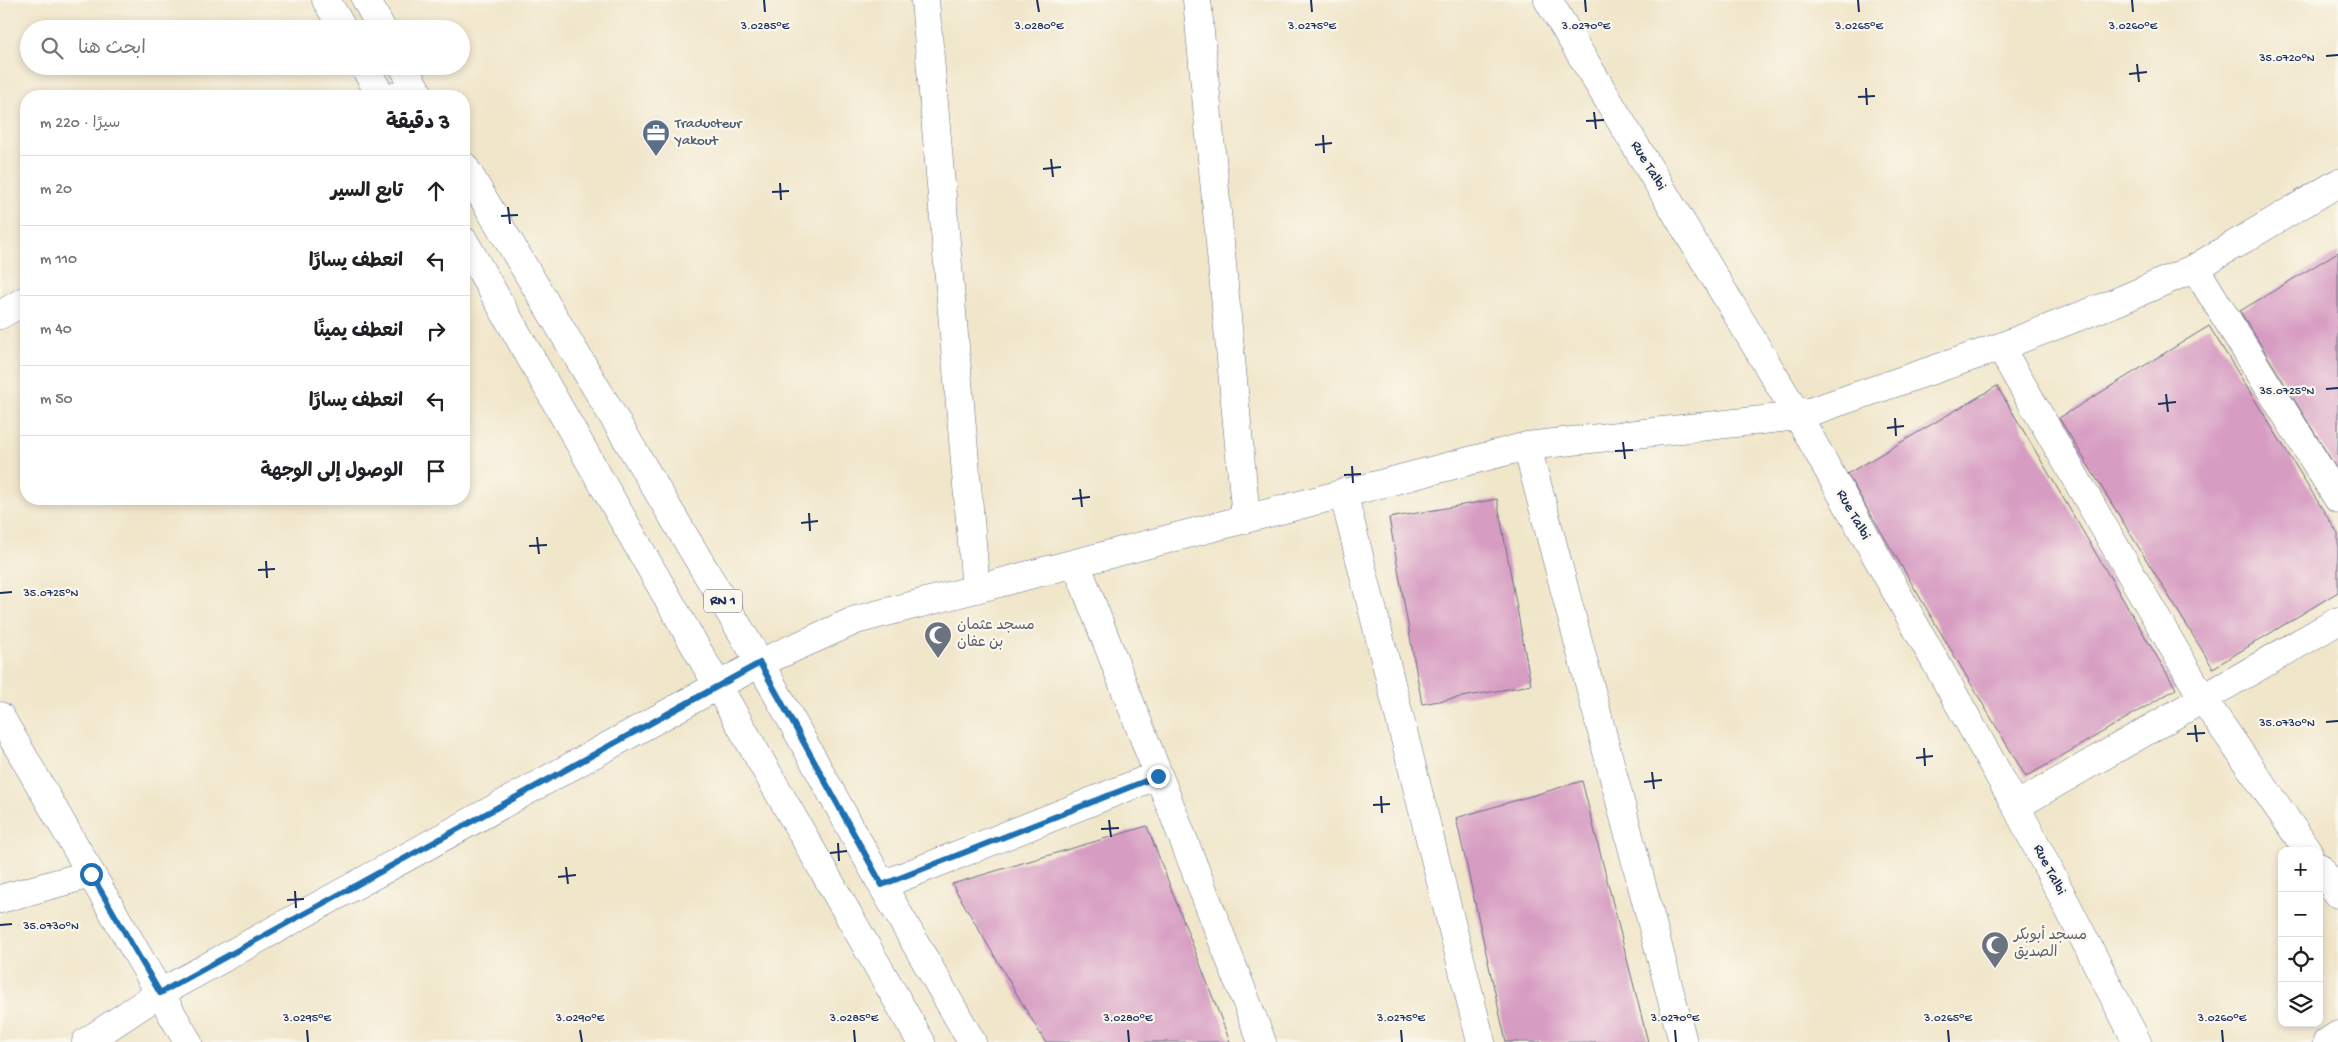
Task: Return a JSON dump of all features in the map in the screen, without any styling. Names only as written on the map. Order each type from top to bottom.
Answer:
[{"type":"street","points":[[326,0],[338,20]]},
{"type":"street","points":[[366,0],[377,20]]},
{"type":"street","points":[[925,0],[976,589]]},
{"type":"street","points":[[1197,0],[1246,518]]},
{"type":"street","name":"Rue Talbi","points":[[1548,0],[1798,416],[2016,806],[2137,1042]]},
{"type":"street","points":[[369,75],[378,90]]},
{"type":"street","name":"RN 1","points":[[470,176],[760,663],[882,885],[972,1042]]},
{"type":"street","points":[[86,1042],[160,993],[760,663],[856,620],[1343,492],[1527,446],[1798,416],[2000,347],[2114,303],[2195,268],[2338,183]]},
{"type":"street","points":[[470,251],[921,1042]]},
{"type":"street","points":[[2195,268],[2338,499]]},
{"type":"street","points":[[0,315],[20,303]]},
{"type":"street","points":[[2000,347],[2203,699],[2305,847]]},
{"type":"street","points":[[1527,446],[1683,1042]]},
{"type":"street","points":[[1343,492],[1481,1042]]},
{"type":"street","points":[[1076,563],[1262,1042]]},
{"type":"street","points":[[2016,806],[2338,620]]},
{"type":"street","points":[[0,716],[188,1042]]},
{"type":"street","points":[[882,885],[1158,776]]},
{"type":"street","points":[[2323,873],[2338,894]]},
{"type":"street","points":[[0,899],[91,874]]},
{"type":"street","points":[[2327,1042],[2338,1035]]},
{"type":"building","points":[[2338,252],[2338,471],[2240,311]]},
{"type":"building","points":[[2209,326],[2338,534],[2338,592],[2213,668],[2059,418]]},
{"type":"building","points":[[1997,386],[2176,689],[2026,777],[1847,474]]},
{"type":"building","points":[[1497,499],[1531,685],[1422,704],[1389,518]]},
{"type":"building","points":[[1582,781],[1648,1042],[1506,1042],[1456,818]]},
{"type":"building","points":[[1147,826],[1230,1042],[1045,1042],[952,884]]},
{"type":"place","name":"Traducteur Yakout","points":[[656,157]]},
{"type":"place","name":"مسجد عثمان بن عفان","points":[[938,659]]},
{"type":"place","name":"مسجد أبوبكر الصديق","points":[[1995,969]]},
{"type":"route","points":[[91,874],[160,993],[760,663],[882,885],[1158,776]]}]
